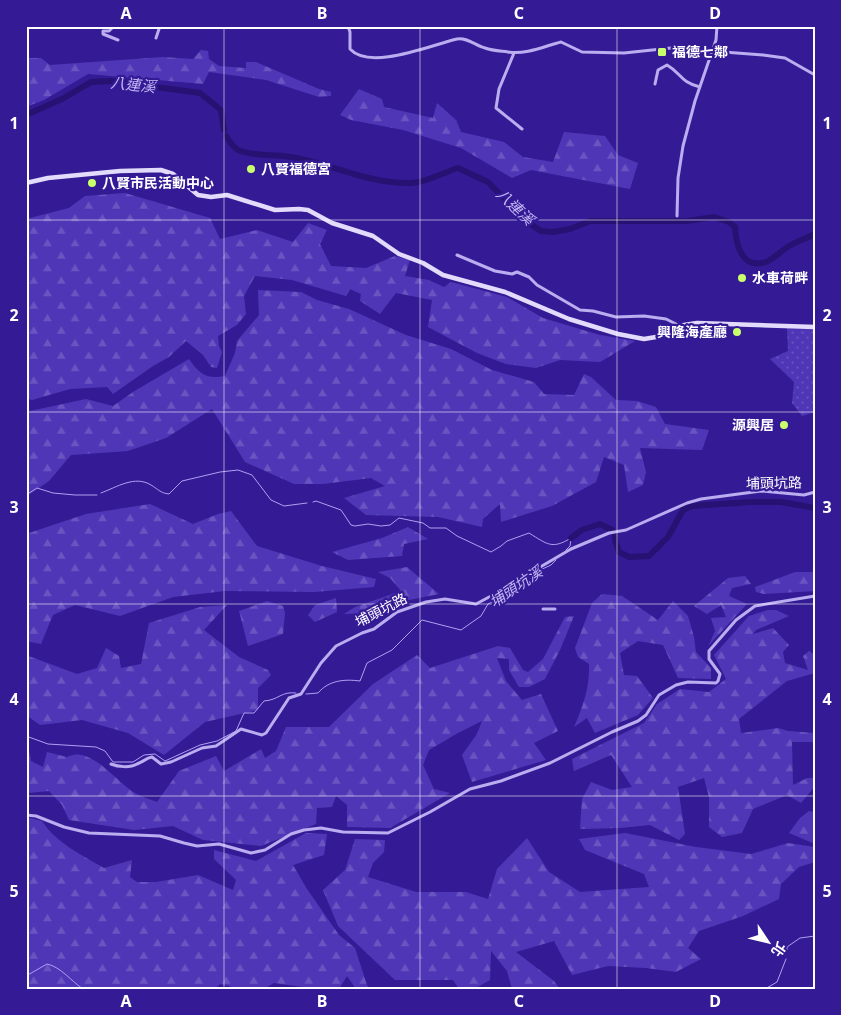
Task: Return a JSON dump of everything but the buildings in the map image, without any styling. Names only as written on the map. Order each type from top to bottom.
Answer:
[{"type":"street","points":[[114,26],[109,31],[103,31],[102,34],[118,40]]},
{"type":"street","points":[[156,38],[160,26]]},
{"type":"street","points":[[348,26],[350,49],[354,54],[365,58],[386,58],[463,38],[485,48],[514,53],[530,51],[561,42],[582,52],[624,53],[672,48],[785,58],[815,75]]},
{"type":"street","points":[[677,216],[678,178],[683,146],[716,40],[717,26]]},
{"type":"street","points":[[514,53],[499,89],[496,108],[522,129]]},
{"type":"street","points":[[655,84],[658,70],[667,66],[675,70],[681,79],[700,87]]},
{"type":"street","points":[[26,183],[48,178],[120,171],[161,170],[173,174],[198,195],[211,197],[227,195],[275,210],[308,210],[332,223],[373,236],[399,254],[423,262],[443,274],[506,292],[569,318],[618,334],[644,338],[656,337],[680,326],[710,322],[756,326],[815,327]]},
{"type":"street","points":[[457,255],[495,271],[512,274],[517,272],[529,277],[537,285],[580,310],[616,317],[644,316],[666,320],[680,326]]},
{"type":"street","name":"埔頭坑路","points":[[111,764],[135,766],[152,757],[161,764],[172,762],[202,748],[216,746],[241,729],[262,735],[266,733],[289,698],[301,694],[321,663],[336,646],[374,629],[397,612],[441,599],[476,604],[491,596],[515,588],[530,573],[571,550],[609,534],[626,530],[700,499],[762,491],[804,494],[815,492]]},
{"type":"street","points":[[26,815],[36,816],[64,827],[89,833],[160,836],[197,846],[219,844],[251,853],[265,850],[291,834],[304,830],[321,828],[343,832],[388,833],[430,812],[470,788],[501,781],[550,763],[612,732],[638,722],[646,715],[660,695],[676,684],[688,682],[716,683],[720,674],[709,659],[710,651],[736,620],[755,606],[815,596]]},
{"type":"street","points":[[543,609],[555,609]]},
{"type":"green space","points":[[201,50],[208,51],[209,59],[219,66],[246,68],[246,62],[256,62],[319,89],[331,92],[331,96],[319,97],[266,80],[209,72],[203,84],[88,74],[44,100],[26,107],[26,58],[41,58],[50,65],[163,57],[193,59]]},
{"type":"green space","points":[[359,89],[382,99],[384,107],[433,118],[437,103],[456,120],[461,132],[504,142],[523,157],[553,162],[564,132],[605,136],[618,155],[638,163],[630,189],[531,170],[512,178],[461,148],[403,130],[351,120],[340,115]]},
{"type":"green space","points":[[125,193],[210,218],[220,239],[257,230],[293,242],[308,223],[327,230],[320,244],[331,266],[366,268],[395,256],[410,260],[405,276],[429,280],[444,287],[451,282],[507,297],[543,318],[600,335],[635,341],[600,362],[560,360],[536,368],[506,364],[477,353],[428,327],[432,300],[396,293],[380,314],[360,301],[361,294],[350,289],[346,296],[292,280],[255,276],[244,296],[246,314],[237,325],[218,336],[222,352],[217,368],[211,367],[203,355],[186,341],[169,357],[113,394],[107,387],[70,389],[32,400],[26,398],[26,219],[69,208],[85,196]]},
{"type":"green space","points":[[258,290],[301,292],[317,300],[349,309],[406,335],[451,349],[492,370],[534,382],[544,394],[574,395],[584,374],[591,377],[616,400],[637,401],[656,407],[665,424],[709,430],[702,450],[640,448],[646,472],[643,485],[628,492],[624,465],[604,457],[596,482],[552,506],[501,522],[500,504],[483,519],[482,527],[438,517],[366,515],[344,498],[385,486],[371,478],[323,484],[294,484],[245,462],[212,409],[166,438],[128,451],[71,455],[49,481],[30,494],[26,494],[26,410],[30,411],[86,399],[113,406],[189,359],[200,372],[208,376],[225,376],[235,353],[237,341],[259,315]]},
{"type":"green space","points":[[787,328],[815,329],[815,412],[802,416],[792,403],[794,382],[770,359],[788,351]]},
{"type":"green space","points":[[150,504],[193,524],[231,511],[257,546],[322,566],[376,579],[374,587],[314,592],[225,591],[173,597],[120,616],[75,605],[53,615],[41,644],[26,641],[26,534],[86,514]]},
{"type":"green space","points":[[408,527],[428,539],[404,544],[402,556],[348,560],[332,552],[382,538]]},
{"type":"green space","points":[[407,567],[439,594],[404,601],[394,599],[372,613],[344,614],[355,607],[401,591],[390,578],[378,572]]},
{"type":"green space","points":[[795,572],[814,572],[815,591],[764,594],[756,592],[755,587]]},
{"type":"green space","points":[[745,576],[751,584],[732,588],[729,596],[747,604],[709,645],[715,631],[711,618],[726,617],[721,605],[707,614],[694,606],[728,578]]},
{"type":"green space","points":[[602,594],[622,596],[658,620],[673,601],[688,616],[696,652],[711,668],[711,679],[678,678],[663,645],[638,641],[620,653],[624,675],[637,676],[653,698],[638,715],[595,733],[587,718],[574,727],[585,696],[589,672],[589,664],[578,657],[575,648],[592,603]]},
{"type":"green space","points":[[336,598],[337,612],[315,622],[308,615],[315,605]]},
{"type":"green space","points":[[267,601],[283,606],[285,613],[283,634],[248,646],[239,611]]},
{"type":"green space","points":[[227,605],[204,630],[239,657],[268,670],[271,675],[258,688],[258,710],[205,722],[164,755],[128,733],[82,720],[40,725],[26,715],[26,655],[77,674],[97,668],[106,648],[119,656],[121,668],[141,664],[149,623],[200,607]]},
{"type":"green space","points":[[768,610],[776,610],[789,616],[756,630],[753,634],[773,628],[789,645],[783,652],[785,663],[808,670],[803,656],[809,651],[815,655],[815,673],[787,681],[739,719],[741,733],[778,728],[788,731],[815,733],[815,742],[792,742],[793,785],[807,778],[815,778],[815,786],[801,803],[787,795],[753,809],[742,833],[722,837],[709,827],[709,797],[704,778],[678,787],[685,834],[679,840],[650,825],[580,829],[582,799],[591,782],[612,790],[632,787],[611,755],[574,771],[572,759],[644,723],[657,704],[680,689],[709,692],[726,679],[714,655],[749,616]]},
{"type":"green space","points":[[574,616],[545,679],[529,687],[519,687],[509,670],[509,659],[497,658],[506,681],[522,700],[541,694],[558,731],[534,743],[546,760],[472,782],[462,755],[477,734],[482,721],[429,750],[423,765],[434,789],[450,793],[390,828],[347,827],[347,805],[336,796],[332,807],[317,808],[316,824],[261,846],[203,840],[173,826],[134,830],[69,820],[62,805],[49,791],[28,793],[26,785],[26,751],[29,750],[31,761],[43,767],[47,752],[67,757],[76,754],[85,756],[103,766],[135,793],[157,802],[179,771],[216,756],[224,771],[261,749],[265,758],[276,751],[286,727],[329,727],[373,684],[417,655],[430,668],[498,646],[510,648],[523,670],[528,672],[543,659],[565,617]]},
{"type":"green space","points":[[809,811],[815,812],[815,844],[789,833],[800,818]]},
{"type":"green space","points":[[26,817],[42,821],[54,836],[104,868],[132,860],[130,877],[137,882],[156,882],[198,875],[233,890],[236,880],[214,859],[214,850],[256,861],[306,833],[327,834],[324,855],[293,865],[339,935],[355,948],[370,989],[356,989],[347,976],[339,989],[317,989],[274,983],[264,989],[241,989],[220,984],[215,989],[26,989],[26,837],[28,827],[26,827]]},
{"type":"green space","points":[[625,833],[696,847],[751,854],[788,843],[815,847],[815,862],[799,867],[781,884],[779,899],[743,916],[699,931],[688,948],[701,959],[676,972],[608,966],[572,975],[554,941],[516,952],[554,981],[560,989],[512,989],[507,971],[491,951],[490,980],[474,989],[459,989],[453,980],[395,980],[338,926],[323,890],[345,870],[355,839],[385,840],[384,852],[373,863],[368,877],[416,892],[466,892],[488,899],[497,869],[527,838],[549,872],[580,892],[649,887],[644,874],[585,850],[579,839]]},
{"type":"waterway","name":"八連溪","points":[[26,115],[64,98],[91,82],[111,81],[200,93],[221,110],[224,130]]},
{"type":"waterway","name":"八連溪","points":[[226,136],[234,147],[244,152],[306,160],[380,180],[416,183],[458,168],[488,182],[526,221],[541,231],[553,232],[570,229],[590,221],[687,221],[714,217],[729,222],[735,227],[737,241],[742,254],[746,259],[758,264],[769,261],[792,244],[815,234]]},
{"type":"waterway","points":[[101,493],[126,483],[139,481],[169,494],[182,481],[220,472],[238,470],[252,475],[271,500],[284,506],[307,503]]},
{"type":"waterway","points":[[26,495],[37,488],[53,493],[97,495]]},
{"type":"waterway","points":[[313,502],[316,501],[341,510],[351,525],[390,525],[399,518],[423,523],[430,528],[446,528],[457,536],[491,552],[507,541],[529,533],[540,540],[554,545],[571,538]]},
{"type":"waterway","name":"埔頭坑溪","points":[[615,533],[619,552],[629,557],[649,556],[668,537],[683,510],[692,506],[781,502],[815,508]]},
{"type":"waterway","name":"埔頭坑溪","points":[[571,538],[582,530],[600,524],[612,530]]},
{"type":"waterway","name":"埔頭坑溪","points":[[566,550],[570,546],[571,539]]},
{"type":"waterway","name":"埔頭坑溪","points":[[306,694],[318,693],[327,685],[338,681],[360,681],[367,663],[392,650],[422,620],[461,630],[481,616],[488,604],[527,583],[538,571],[551,565],[556,560]]},
{"type":"waterway","name":"埔頭坑溪","points":[[26,736],[48,744],[96,747],[105,751],[113,762],[133,762],[144,755],[155,754],[165,761],[200,745],[217,741],[236,731],[244,713],[254,713],[264,701],[287,693],[296,693]]},
{"type":"waterway","points":[[787,950],[787,947],[800,938],[815,936]]},
{"type":"waterway","points":[[765,989],[777,982],[786,959]]},
{"type":"waterway","points":[[26,976],[47,964],[61,971],[83,989]]},
{"type":"place","name":"福德七鄰","points":[[662,52]]},
{"type":"place","name":"八賢福德宮","points":[[251,169]]},
{"type":"place","name":"八賢市民活動中心","points":[[92,183]]},
{"type":"place","name":"水車荷畔","points":[[742,278]]},
{"type":"place","name":"興隆海產廳","points":[[737,332]]},
{"type":"place","name":"源興居","points":[[784,425]]}]
